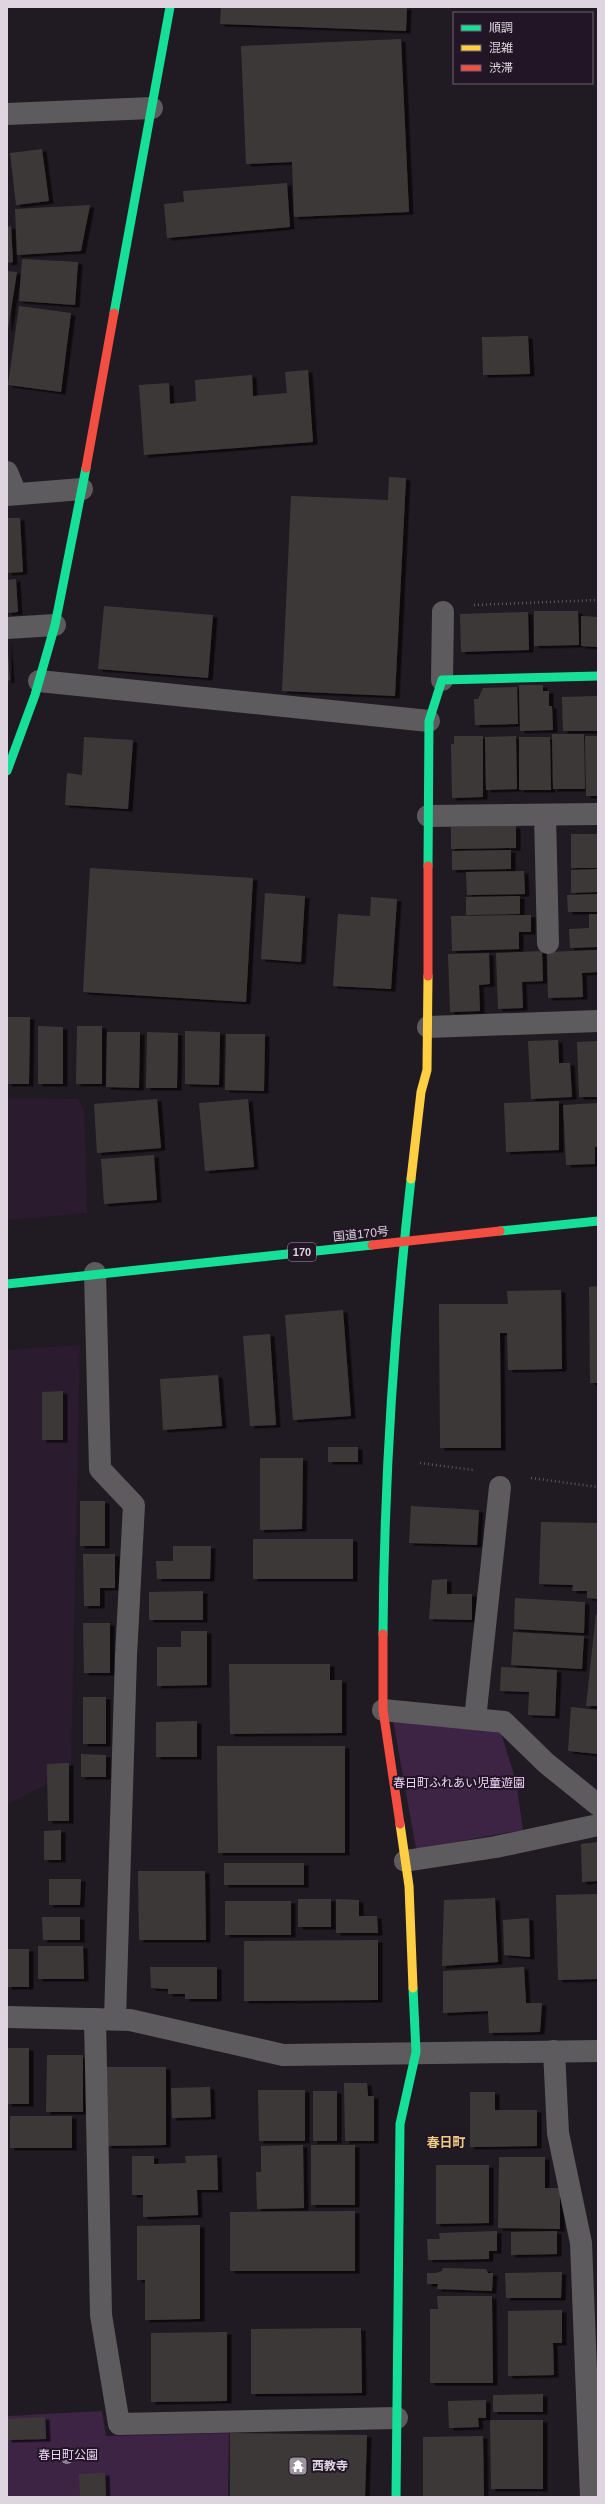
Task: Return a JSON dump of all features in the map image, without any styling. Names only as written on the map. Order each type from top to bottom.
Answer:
[{"type":"main road","points":[[7,772],[39,680],[56,625],[170,7]]},
{"type":"main road","points":[[396,2497],[400,2124],[416,2052],[409,1886],[383,1710],[384,1541],[398,1298],[406,1241],[421,1092],[427,1070],[429,721],[442,680],[598,676]]},
{"type":"main road","name":"国道170号","points":[[7,1284],[95,1273],[598,1221]]},
{"type":"street","points":[[7,114],[152,108]]},
{"type":"street","points":[[7,472],[12,494],[82,489]]},
{"type":"street","points":[[442,680],[443,612]]},
{"type":"street","points":[[7,628],[56,625]]},
{"type":"street","points":[[39,680],[429,721]]},
{"type":"street","points":[[428,816],[598,814]]},
{"type":"street","points":[[545,815],[548,943]]},
{"type":"street","points":[[428,1027],[598,1021]]},
{"type":"street","points":[[95,1273],[100,1469],[134,1505],[105,2019],[100,2315],[119,2424],[396,2418]]},
{"type":"street","points":[[475,1719],[500,1488]]},
{"type":"street","points":[[383,1710],[504,1722],[546,1763],[598,1806]]},
{"type":"street","points":[[405,1861],[496,1847],[598,1825]]},
{"type":"street","points":[[7,2017],[130,2020],[283,2054],[598,2051]]},
{"type":"street","points":[[554,2051],[558,2133],[580,2243],[591,2497]]},
{"type":"path","points":[[443,612],[453,605],[598,600]]},
{"type":"shaded area","points":[[7,1098],[78,1099],[84,1110],[87,1213],[7,1220]]},
{"type":"shaded area","points":[[80,1345],[71,1771],[7,1805],[7,1350]]},
{"type":"green space","name":"春日町ふれあい児童遊園","points":[[393,1720],[501,1733],[516,1781],[523,1830],[416,1849]]},
{"type":"green space","name":"春日町公園","points":[[102,2411],[106,2436],[229,2433],[228,2497],[7,2497],[7,2416]]},
{"type":"building","points":[[221,7],[407,7],[406,31],[220,24]]},
{"type":"building","points":[[401,39],[409,212],[294,217],[292,162],[246,164],[241,46]]},
{"type":"building","points":[[42,149],[49,201],[16,205],[10,153]]},
{"type":"building","points":[[287,183],[290,227],[167,238],[164,204],[184,202],[183,191]]},
{"type":"building","points":[[90,205],[81,251],[17,255],[15,209]]},
{"type":"building","points":[[11,226],[13,262],[7,263],[7,227]]},
{"type":"building","points":[[22,259],[78,262],[75,305],[19,301]]},
{"type":"building","points":[[7,271],[17,272],[8,329],[7,329]]},
{"type":"building","points":[[19,306],[71,313],[61,392],[8,385]]},
{"type":"building","points":[[528,336],[530,374],[483,375],[482,337]]},
{"type":"building","points":[[308,370],[313,442],[144,455],[139,385],[169,383],[170,404],[196,401],[195,380],[252,375],[253,396],[287,393],[285,372]]},
{"type":"building","points":[[389,477],[406,478],[395,696],[282,691],[291,496],[388,500]]},
{"type":"building","points":[[7,518],[20,518],[23,572],[7,573]]},
{"type":"building","points":[[16,579],[18,612],[7,613],[7,580]]},
{"type":"building","points":[[104,606],[213,615],[208,678],[98,669]]},
{"type":"building","points":[[534,611],[578,611],[579,645],[534,646]]},
{"type":"building","points":[[528,612],[529,650],[461,652],[460,614]]},
{"type":"building","points":[[581,616],[598,617],[598,647],[581,646]]},
{"type":"building","points":[[7,638],[10,680],[7,681]]},
{"type":"building","points":[[519,685],[543,685],[543,691],[549,691],[549,706],[552,706],[553,730],[520,731]]},
{"type":"building","points":[[517,687],[518,724],[475,725],[474,699],[478,699],[483,688]]},
{"type":"building","points":[[598,696],[598,731],[563,731],[562,697]]},
{"type":"building","points":[[552,734],[584,734],[585,789],[553,789]]},
{"type":"building","points":[[454,736],[483,736],[483,797],[452,798],[451,744],[454,744]]},
{"type":"building","points":[[516,736],[517,789],[486,790],[485,737]]},
{"type":"building","points":[[585,736],[598,736],[598,796],[586,796]]},
{"type":"building","points":[[84,737],[133,740],[128,809],[65,805],[67,773],[82,775]]},
{"type":"building","points":[[519,737],[550,737],[551,790],[519,790]]},
{"type":"building","points":[[516,826],[516,848],[451,849],[451,827]]},
{"type":"building","points":[[571,834],[598,834],[598,868],[571,868]]},
{"type":"building","points":[[511,850],[511,869],[452,870],[452,851]]},
{"type":"building","points":[[90,868],[253,878],[246,1002],[83,992]]},
{"type":"building","points":[[598,869],[598,892],[571,893],[571,870]]},
{"type":"building","points":[[524,871],[525,894],[467,895],[466,872]]},
{"type":"building","points":[[265,893],[305,896],[301,962],[261,959]]},
{"type":"building","points":[[598,894],[598,912],[568,912],[567,895]]},
{"type":"building","points":[[520,896],[520,914],[466,915],[466,897]]},
{"type":"building","points":[[371,897],[397,899],[391,989],[333,986],[338,914],[370,916]]},
{"type":"building","points":[[589,914],[598,914],[598,947],[570,948],[569,929],[589,928]]},
{"type":"building","points":[[531,915],[531,932],[519,932],[519,949],[452,951],[451,916]]},
{"type":"building","points":[[597,950],[598,972],[582,973],[583,997],[548,998],[547,952]]},
{"type":"building","points":[[542,951],[543,981],[522,982],[523,1008],[498,1009],[496,953]]},
{"type":"building","points":[[489,953],[490,984],[479,985],[480,1011],[450,1012],[448,954]]},
{"type":"building","points":[[7,1017],[30,1017],[29,1084],[7,1084]]},
{"type":"building","points":[[38,1026],[63,1027],[63,1084],[38,1084]]},
{"type":"building","points":[[77,1026],[102,1026],[102,1084],[76,1084]]},
{"type":"building","points":[[185,1031],[220,1032],[219,1085],[185,1084]]},
{"type":"building","points":[[107,1032],[140,1032],[139,1088],[106,1087]]},
{"type":"building","points":[[147,1032],[178,1033],[177,1088],[146,1088]]},
{"type":"building","points":[[226,1034],[265,1034],[264,1091],[225,1090]]},
{"type":"building","points":[[558,1040],[559,1063],[570,1063],[572,1097],[531,1099],[528,1041]]},
{"type":"building","points":[[598,1041],[598,1097],[579,1097],[577,1042]]},
{"type":"building","points":[[157,1099],[161,1148],[97,1153],[94,1104]]},
{"type":"building","points":[[248,1099],[254,1167],[205,1171],[199,1103]]},
{"type":"building","points":[[559,1101],[559,1150],[506,1152],[504,1103]]},
{"type":"building","points":[[598,1103],[598,1147],[595,1147],[595,1164],[566,1165],[563,1105]]},
{"type":"building","points":[[154,1155],[157,1200],[104,1204],[101,1159]]},
{"type":"building","points":[[598,1286],[598,1383],[590,1383],[589,1287]]},
{"type":"building","points":[[561,1290],[562,1369],[508,1370],[507,1333],[500,1333],[501,1448],[440,1448],[439,1304],[508,1304],[507,1291]]},
{"type":"building","points":[[343,1310],[351,1416],[293,1420],[285,1315]]},
{"type":"building","points":[[270,1334],[276,1425],[250,1426],[243,1336]]},
{"type":"building","points":[[218,1375],[222,1426],[163,1430],[160,1379]]},
{"type":"building","points":[[63,1391],[63,1440],[42,1440],[42,1392]]},
{"type":"building","points":[[328,1447],[358,1447],[358,1462],[328,1462]]},
{"type":"building","points":[[260,1458],[303,1458],[302,1529],[260,1530]]},
{"type":"building","points":[[80,1501],[105,1501],[105,1546],[80,1546]]},
{"type":"building","points":[[411,1506],[479,1510],[477,1545],[409,1543]]},
{"type":"building","points":[[541,1522],[598,1523],[598,1599],[587,1598],[587,1591],[572,1591],[573,1585],[539,1584]]},
{"type":"building","points":[[253,1539],[353,1539],[353,1579],[253,1579]]},
{"type":"building","points":[[173,1546],[211,1546],[210,1579],[157,1579],[156,1561],[173,1561]]},
{"type":"building","points":[[83,1554],[115,1554],[115,1588],[100,1588],[100,1606],[84,1606]]},
{"type":"building","points":[[447,1579],[447,1594],[472,1594],[472,1620],[429,1619],[432,1580]]},
{"type":"building","points":[[203,1591],[203,1620],[149,1620],[149,1592]]},
{"type":"building","points":[[515,1598],[585,1602],[584,1633],[514,1629]]},
{"type":"building","points":[[596,1614],[598,1614],[598,1706],[586,1706]]},
{"type":"building","points":[[83,1623],[110,1623],[110,1673],[84,1673]]},
{"type":"building","points":[[181,1631],[207,1631],[207,1685],[157,1686],[157,1647],[181,1647]]},
{"type":"building","points":[[513,1632],[584,1636],[582,1669],[511,1665]]},
{"type":"building","points":[[229,1664],[330,1664],[330,1680],[342,1680],[342,1733],[230,1734]]},
{"type":"building","points":[[501,1667],[557,1670],[555,1716],[528,1715],[529,1692],[500,1691]]},
{"type":"building","points":[[83,1697],[106,1697],[106,1744],[83,1744]]},
{"type":"building","points":[[571,1707],[598,1710],[598,1754],[568,1751]]},
{"type":"building","points":[[197,1721],[197,1757],[156,1757],[156,1722]]},
{"type":"building","points":[[217,1746],[345,1746],[345,1853],[218,1853]]},
{"type":"building","points":[[81,1754],[106,1755],[106,1777],[81,1777]]},
{"type":"building","points":[[69,1763],[69,1821],[48,1821],[47,1764]]},
{"type":"building","points":[[61,1830],[61,1860],[44,1860],[44,1831]]},
{"type":"building","points":[[598,1842],[598,1881],[582,1882],[581,1844]]},
{"type":"building","points":[[224,1863],[304,1863],[304,1885],[224,1885]]},
{"type":"building","points":[[138,1871],[205,1871],[206,1940],[139,1940]]},
{"type":"building","points":[[49,1879],[81,1879],[80,1905],[49,1905]]},
{"type":"building","points":[[598,1894],[598,1979],[558,1980],[556,1895]]},
{"type":"building","points":[[495,1898],[498,1962],[442,1966],[444,1900]]},
{"type":"building","points":[[298,1899],[331,1899],[331,1927],[298,1927]]},
{"type":"building","points":[[336,1899],[359,1900],[359,1916],[377,1916],[378,1933],[336,1933]]},
{"type":"building","points":[[225,1901],[291,1901],[291,1935],[225,1935]]},
{"type":"building","points":[[42,1917],[80,1917],[80,1940],[43,1940]]},
{"type":"building","points":[[529,1918],[530,1957],[504,1955],[503,1920]]},
{"type":"building","points":[[378,1940],[378,2000],[244,2001],[244,1941]]},
{"type":"building","points":[[38,1946],[83,1946],[84,1979],[38,1979]]},
{"type":"building","points":[[7,1949],[29,1949],[29,1987],[7,1987]]},
{"type":"building","points":[[150,1967],[217,1967],[217,1999],[185,1999],[185,1994],[168,1994],[168,1989],[151,1988]]},
{"type":"building","points":[[524,1967],[526,2003],[542,2003],[540,2032],[489,2033],[488,2011],[443,2013],[443,1971]]},
{"type":"building","points":[[7,2048],[29,2048],[29,2104],[7,2104]]},
{"type":"building","points":[[47,2055],[83,2055],[83,2112],[46,2112]]},
{"type":"building","points":[[107,2067],[166,2067],[166,2145],[107,2146]]},
{"type":"building","points":[[344,2083],[367,2083],[368,2096],[374,2096],[374,2141],[345,2141]]},
{"type":"building","points":[[210,2087],[211,2117],[172,2118],[171,2088]]},
{"type":"building","points":[[258,2090],[305,2090],[305,2141],[259,2141]]},
{"type":"building","points":[[313,2091],[337,2091],[337,2141],[313,2141]]},
{"type":"building","points":[[470,2092],[495,2092],[495,2110],[537,2110],[537,2146],[470,2147]]},
{"type":"building","points":[[10,2116],[72,2116],[72,2148],[10,2148]]},
{"type":"building","points":[[303,2145],[304,2208],[257,2209],[256,2172],[261,2172],[261,2146]]},
{"type":"building","points":[[311,2145],[355,2145],[355,2205],[311,2205]]},
{"type":"building","points":[[217,2155],[218,2190],[197,2190],[198,2215],[143,2217],[143,2195],[132,2195],[132,2156],[154,2156],[154,2164],[186,2163],[185,2156]]},
{"type":"building","points":[[499,2157],[545,2157],[545,2188],[560,2188],[560,2229],[498,2228]]},
{"type":"building","points":[[436,2165],[489,2165],[489,2223],[436,2224]]},
{"type":"building","points":[[355,2211],[355,2271],[230,2271],[230,2212]]},
{"type":"building","points":[[200,2225],[200,2319],[145,2320],[145,2280],[137,2280],[137,2226]]},
{"type":"building","points":[[497,2231],[497,2251],[489,2251],[489,2259],[428,2260],[427,2239],[440,2239],[439,2233]]},
{"type":"building","points":[[557,2231],[557,2254],[511,2255],[511,2232]]},
{"type":"building","points":[[443,2268],[486,2269],[488,2273],[493,2273],[492,2291],[437,2289],[438,2284],[427,2284],[427,2273],[436,2273],[442,2271]]},
{"type":"building","points":[[562,2272],[561,2298],[506,2298],[505,2273]]},
{"type":"building","points":[[437,2296],[492,2296],[493,2383],[430,2383],[430,2309],[438,2309]]},
{"type":"building","points":[[562,2310],[562,2343],[553,2343],[554,2375],[508,2376],[508,2311]]},
{"type":"building","points":[[361,2328],[362,2393],[251,2394],[251,2329]]},
{"type":"building","points":[[227,2332],[227,2401],[151,2402],[151,2333]]},
{"type":"building","points":[[543,2394],[543,2412],[493,2412],[493,2395]]},
{"type":"building","points":[[486,2400],[486,2418],[478,2418],[479,2427],[449,2428],[448,2401]]},
{"type":"building","points":[[45,2417],[46,2439],[7,2440],[7,2419]]},
{"type":"building","points":[[490,2420],[543,2420],[543,2489],[491,2489]]},
{"type":"building","name":"西教寺","points":[[230,2433],[367,2435],[365,2497],[230,2497]]},
{"type":"building","points":[[483,2436],[484,2497],[423,2497],[423,2437]]},
{"type":"building","points":[[105,2473],[106,2497],[80,2497],[79,2474]]},
{"type":"traffic: fast","points":[[114,313],[170,7]]},
{"type":"traffic: fast","points":[[7,771],[35,695],[55,625],[86,468]]},
{"type":"traffic: fast","points":[[428,866],[429,721],[442,680],[598,676]]},
{"type":"traffic: fast","points":[[383,1634],[385,1520],[391,1406],[411,1179]]},
{"type":"traffic: fast","points":[[500,1231],[598,1221]]},
{"type":"traffic: fast","points":[[7,1284],[372,1245]]},
{"type":"traffic: fast","points":[[396,2497],[400,2124],[416,2052],[413,1988]]},
{"type":"traffic: slow","points":[[411,1179],[421,1092],[427,1070],[428,976]]},
{"type":"traffic: slow","points":[[400,1824],[409,1886],[413,1988]]},
{"type":"traffic: jam","points":[[86,468],[114,313]]},
{"type":"traffic: jam","points":[[428,866],[428,976]]},
{"type":"traffic: jam","points":[[372,1245],[500,1231]]},
{"type":"traffic: jam","points":[[383,1634],[383,1710],[400,1824]]},
{"type":"place","name":"西教寺","points":[[298,2466]]},
{"type":"district","name":"春日町","points":[[446,2142]]}]
